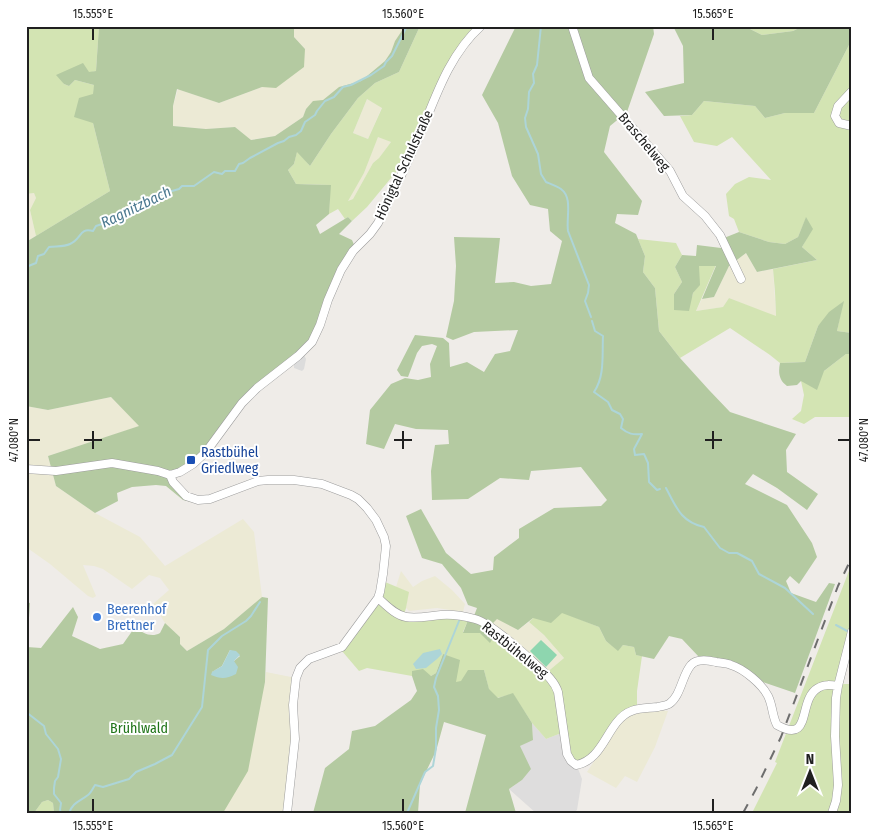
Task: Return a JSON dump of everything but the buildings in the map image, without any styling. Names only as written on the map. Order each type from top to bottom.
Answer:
[{"type":"street","name":"Hönigtal Schulstraße","points":[[170,475],[182,471],[200,458],[242,403],[257,388],[298,356],[315,338],[340,270],[353,251],[378,223],[448,70],[463,46],[481,26]]},
{"type":"street","name":"Braschelweg","points":[[572,26],[589,78],[670,171],[683,196],[705,216],[720,235],[741,279]]},
{"type":"street","points":[[852,91],[838,106],[835,116],[839,124],[852,126]]},
{"type":"street","points":[[26,470],[56,471],[112,463],[158,471],[170,475],[172,482],[186,496],[198,500],[210,499],[258,481],[294,480],[322,484],[350,494],[367,508],[376,520],[386,546],[380,592],[378,598],[342,647],[309,659],[300,668],[296,678],[293,705],[295,739],[287,813]]},
{"type":"street","name":"Rastbühelweg","points":[[378,598],[391,610],[404,617],[419,618],[459,615],[478,620],[496,631],[522,652],[554,683],[558,692],[567,754],[576,765],[584,764],[602,747],[617,722],[626,713],[637,708],[665,706],[670,703],[675,698],[690,666],[696,661],[712,661],[732,665],[748,674],[764,689],[768,696],[772,714],[777,725],[790,731],[795,731],[799,728],[807,701],[817,688],[838,686]]},
{"type":"street","points":[[832,813],[838,785],[835,736],[836,698],[852,631]]},
{"type":"shaded area","points":[[294,26],[405,26],[385,61],[361,81],[339,87],[323,100],[306,109],[303,117],[275,136],[250,140],[235,127],[206,129],[172,126],[173,106],[178,89],[219,103],[262,87],[276,87],[305,49],[294,37]]},
{"type":"shaded area","points":[[367,99],[382,107],[368,139],[353,133]]},
{"type":"shaded area","points":[[378,136],[391,142],[373,163],[353,199],[347,201],[364,173]]},
{"type":"shaded area","points":[[34,193],[36,198],[30,210],[36,236],[26,242],[26,194]]},
{"type":"shaded area","points":[[746,253],[757,272],[773,269],[776,317],[729,298],[723,307],[696,311],[702,299],[714,297],[729,266]]},
{"type":"shaded area","points":[[304,355],[306,359],[304,369],[302,371],[294,368],[294,363]]},
{"type":"shaded area","points":[[111,397],[140,426],[48,456],[56,486],[95,513],[140,537],[165,566],[243,519],[254,532],[262,597],[224,629],[187,651],[180,644],[180,637],[165,623],[153,604],[169,590],[160,578],[149,575],[132,589],[103,569],[83,565],[96,596],[93,598],[26,547],[26,406],[48,410]]},
{"type":"shaded area","points":[[401,571],[413,587],[435,576],[465,604],[463,612],[437,608],[409,611],[406,608],[408,592],[396,587]]},
{"type":"shaded area","points":[[497,618],[518,630],[529,622],[544,635],[564,658],[545,674],[489,627]]},
{"type":"shaded area","points":[[266,672],[296,678],[295,739],[287,813],[223,813],[229,801],[265,682]]},
{"type":"shaded area","points":[[658,710],[668,711],[655,747],[637,782],[625,776],[616,788],[587,772],[622,719],[629,714]]},
{"type":"shaded area","points":[[532,723],[546,739],[564,732],[582,779],[577,810],[573,813],[536,813],[509,789],[522,780],[520,746],[533,739]]},
{"type":"green space","points":[[26,26],[99,26],[96,71],[62,80],[64,84],[69,86],[75,80],[94,85],[93,123],[110,191],[36,236],[30,210],[36,198],[34,193],[26,194]]},
{"type":"green space","points":[[99,26],[294,26],[294,37],[305,49],[304,67],[276,88],[262,87],[219,103],[177,89],[173,106],[173,126],[206,129],[235,127],[251,140],[275,136],[303,117],[306,109],[313,101],[323,100],[339,87],[361,81],[385,61],[405,26],[420,26],[399,72],[375,83],[358,98],[310,166],[297,152],[294,164],[288,170],[296,184],[331,185],[329,214],[316,225],[320,234],[348,217],[352,221],[339,234],[352,240],[355,247],[324,304],[313,347],[284,371],[236,405],[202,452],[185,466],[168,474],[196,503],[183,500],[166,486],[132,487],[117,493],[118,501],[95,513],[56,486],[48,456],[139,426],[111,397],[48,410],[26,406],[26,242],[110,191],[93,123],[74,117],[79,98],[93,94],[94,85],[75,80],[69,86],[64,84],[56,75],[83,63],[89,72],[96,71]]},
{"type":"green space","points":[[420,26],[481,26],[457,55],[399,171],[396,172],[367,207],[352,221],[348,217],[345,219],[338,209],[329,214],[330,185],[296,184],[288,170],[294,164],[297,151],[310,166],[358,98],[375,83],[399,72]],"holes":[[[367,99],[382,108],[368,139],[353,133]],[[378,137],[391,142],[373,163],[353,199],[348,201],[364,173]]]},
{"type":"green space","points":[[516,26],[653,26],[654,34],[627,112],[610,126],[604,152],[642,201],[638,215],[617,214],[615,223],[636,234],[645,256],[643,272],[655,288],[659,331],[680,358],[730,412],[796,434],[786,450],[787,472],[818,494],[807,510],[777,488],[753,474],[745,484],[787,505],[812,543],[817,557],[799,584],[790,576],[786,581],[791,593],[816,602],[829,583],[835,584],[795,693],[760,681],[750,672],[699,657],[682,639],[669,636],[654,659],[636,655],[634,647],[623,645],[618,651],[606,641],[599,627],[562,613],[551,623],[533,618],[518,630],[497,619],[488,628],[495,634],[490,643],[480,633],[463,633],[468,620],[474,616],[477,608],[468,605],[461,588],[442,564],[422,558],[406,516],[421,509],[446,553],[471,574],[493,570],[494,557],[519,538],[519,529],[554,508],[601,506],[607,500],[581,467],[531,471],[529,480],[500,478],[468,499],[432,500],[431,471],[435,445],[449,444],[448,430],[416,429],[395,424],[384,449],[366,444],[370,410],[391,384],[405,378],[418,380],[431,377],[430,364],[437,346],[432,344],[422,346],[417,353],[408,377],[401,376],[397,370],[415,335],[443,338],[449,343],[450,367],[467,362],[484,372],[495,354],[510,351],[518,330],[474,332],[453,340],[446,337],[454,301],[456,266],[454,237],[500,238],[495,283],[514,282],[531,286],[551,284],[562,241],[550,231],[548,209],[530,205],[512,176],[498,123],[482,95]]},
{"type":"green space","points":[[673,26],[744,26],[762,35],[793,31],[803,26],[852,26],[852,35],[849,45],[814,113],[785,113],[765,118],[755,106],[704,101],[692,115],[664,116],[645,92],[684,83],[683,46]]},
{"type":"green space","points":[[744,26],[803,26],[793,31],[762,35]]},
{"type":"green space","points":[[852,35],[852,333],[837,331],[843,302],[818,326],[805,362],[780,363],[730,328],[680,358],[659,331],[655,288],[643,272],[645,256],[638,239],[676,243],[682,255],[675,267],[682,282],[674,294],[692,297],[699,285],[699,266],[716,265],[696,311],[723,307],[729,298],[776,316],[773,269],[817,260],[802,247],[812,229],[806,218],[798,237],[785,244],[769,242],[739,232],[734,219],[729,216],[726,194],[735,184],[749,177],[771,180],[732,137],[717,146],[694,142],[680,116],[692,115],[704,101],[755,106],[765,118],[785,113],[814,113],[849,45]]},
{"type":"green space","points":[[806,217],[813,229],[802,247],[817,260],[757,272],[746,253],[729,266],[714,297],[702,299],[716,266],[699,266],[700,285],[693,293],[689,311],[674,310],[674,294],[682,282],[675,267],[682,255],[696,256],[697,245],[721,248],[724,238],[739,232],[769,242],[785,244],[798,237]]},
{"type":"green space","points":[[844,301],[837,331],[852,333],[852,354],[846,354],[824,371],[817,390],[801,381],[797,385],[787,386],[780,376],[780,363],[805,362],[818,326],[829,312]]},
{"type":"green space","points":[[846,354],[852,354],[852,417],[815,417],[804,424],[792,419],[801,411],[804,395],[801,381],[824,371]]},
{"type":"green space","points":[[852,563],[852,642],[843,684],[852,684],[852,813],[758,813],[753,811],[777,763],[775,762]]},
{"type":"green space","points":[[385,582],[409,592],[403,618],[442,615],[468,620],[463,632],[495,634],[545,674],[564,658],[544,635],[529,622],[533,618],[562,612],[599,627],[606,641],[618,650],[623,645],[634,647],[636,655],[642,656],[637,691],[637,708],[627,713],[584,764],[571,761],[564,732],[546,739],[532,723],[513,694],[497,698],[489,690],[484,670],[460,682],[456,682],[443,654],[436,673],[431,676],[412,671],[412,676],[367,668],[359,671],[342,651],[351,642],[375,606]]},
{"type":"green space","name":"Brühlwald","points":[[262,597],[268,598],[265,682],[248,771],[223,813],[54,813],[53,803],[48,800],[42,802],[34,813],[26,813],[26,602],[30,603],[27,647],[41,648],[73,607],[78,617],[72,636],[100,649],[123,644],[135,627],[144,633],[153,635],[160,633],[165,623],[180,637],[180,644],[187,651],[224,629]],"holes":[[[230,650],[240,656],[234,661],[212,672],[222,666]]]},
{"type":"green space","points":[[541,640],[557,655],[546,667],[530,651]]},
{"type":"green space","points":[[443,654],[460,660],[456,682],[461,681],[468,670],[484,670],[489,689],[498,698],[513,693],[532,723],[533,740],[520,746],[531,769],[522,780],[509,789],[516,813],[465,813],[486,735],[444,722],[436,751],[420,784],[418,813],[313,813],[325,768],[349,749],[352,731],[375,726],[411,700],[417,691],[412,671],[423,669],[431,676],[436,673]]},
{"type":"green space","points":[[48,800],[53,803],[54,813],[34,813],[42,802]]},
{"type":"water","points":[[440,649],[442,654],[437,659],[426,668],[416,669],[413,664],[423,653]]},
{"type":"water","points":[[230,650],[236,651],[240,655],[234,661],[238,667],[236,674],[224,678],[211,675],[212,672],[222,666]]},
{"type":"waterway","name":"Ragnitzbach","points":[[26,267],[36,263],[38,256],[44,254],[49,247],[70,244],[83,232],[93,231],[96,226],[114,220],[119,213],[139,208],[151,197],[160,196],[182,186],[194,186],[214,172],[222,174],[225,171],[235,171],[239,164],[296,135],[301,131],[305,122],[315,115],[325,101],[334,97],[343,87],[371,75],[384,66],[392,56],[407,26]]},
{"type":"waterway","points":[[541,26],[537,65],[533,74],[534,83],[529,92],[528,109],[525,118],[526,127],[538,154],[541,174],[546,182],[561,189],[567,197],[568,231],[589,285],[585,301],[591,317]]},
{"type":"waterway","points":[[592,321],[595,331],[603,336],[603,358],[600,379],[594,392],[608,402],[612,410],[620,414],[623,419],[621,428],[631,434],[642,434],[634,449],[635,455],[644,454],[648,463],[649,482],[657,490],[660,489]]},
{"type":"waterway","points":[[666,488],[680,513],[696,525],[704,527],[720,548],[729,553],[737,553],[752,561],[759,574],[785,588],[813,614]]},
{"type":"waterway","points":[[69,813],[74,804],[89,794],[95,785],[103,787],[129,779],[136,772],[172,755],[202,707],[208,650],[222,636],[246,621],[260,602]]},
{"type":"waterway","points":[[407,813],[425,772],[433,766],[439,710],[438,696],[434,687],[459,621]]},
{"type":"waterway","points":[[836,625],[849,632]]},
{"type":"waterway","points":[[26,712],[44,726],[46,734],[58,749],[61,759],[58,777],[55,781],[54,794],[61,803],[61,813]]},
{"type":"railway","points":[[743,813],[781,737],[838,586],[852,557]]},
{"type":"place","name":"Rastbühel Griedlweg","points":[[191,460]]},
{"type":"place","name":"Beerenhof Brettner","points":[[97,617]]}]
